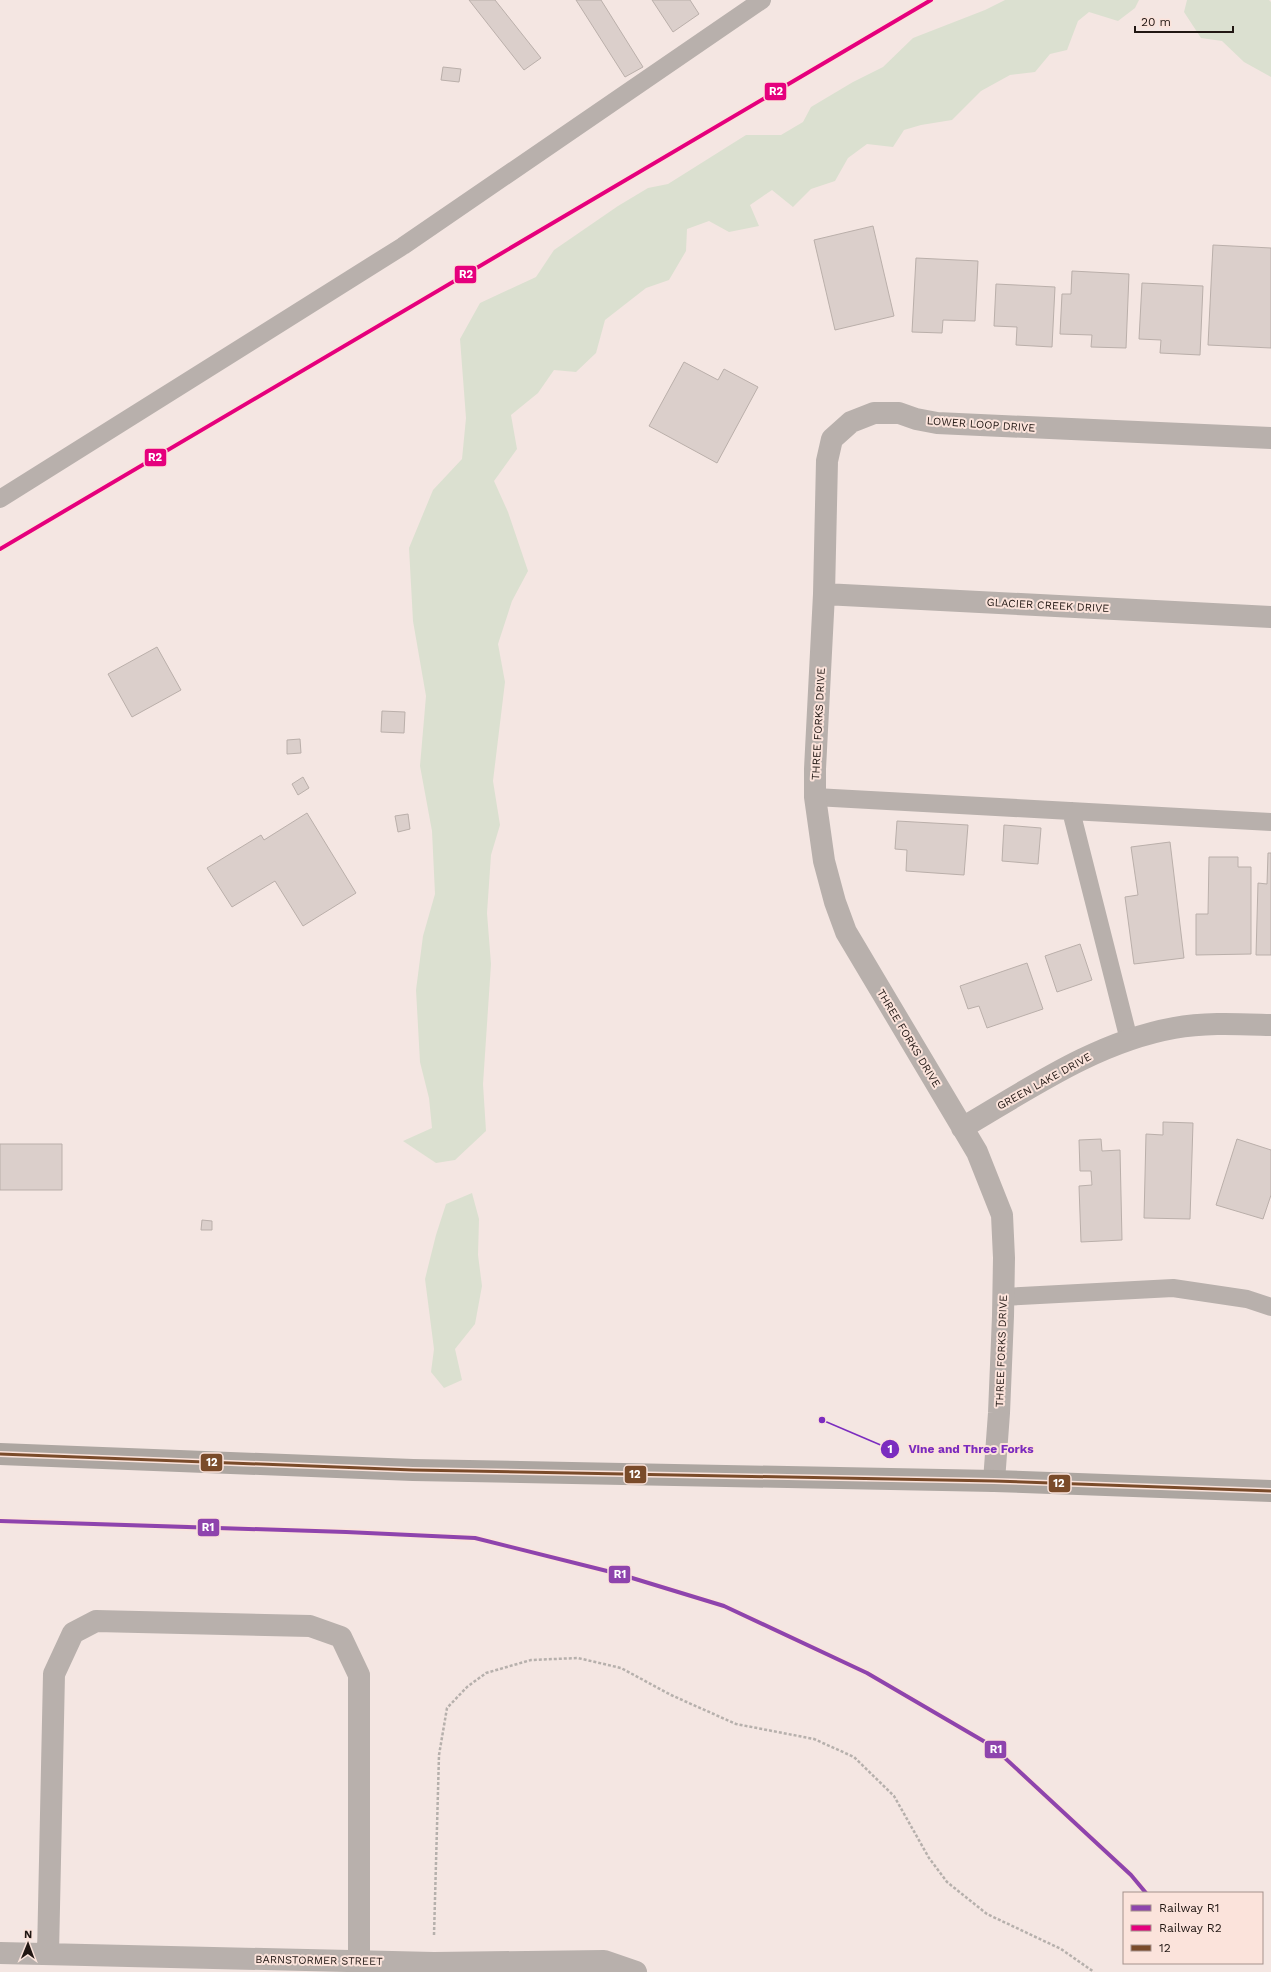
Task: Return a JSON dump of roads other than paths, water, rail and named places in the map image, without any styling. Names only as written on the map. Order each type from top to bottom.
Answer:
[{"type":"street","name":"LOWER LOOP DRIVE","points":[[824,594],[827,461],[832,439],[851,422],[874,413],[899,413],[916,419],[936,423],[1271,438]]},
{"type":"street","name":"GLACIER CREEK DRIVE","points":[[824,594],[1271,617]]},
{"type":"street","name":"THREE FORKS DRIVE","points":[[824,594],[815,769],[816,797],[824,861],[835,902],[846,932],[977,1152],[1002,1215],[1004,1258],[1000,1413],[994,1481]]},
{"type":"street","name":"GREEN LAKE DRIVE","points":[[962,1128],[1082,1058],[1129,1040],[1173,1028],[1226,1023],[1271,1025]]},
{"type":"street","points":[[0,1454],[412,1470],[994,1481],[1271,1491]]},
{"type":"street","points":[[48,1954],[54,1674],[73,1633],[96,1621],[310,1626],[341,1637],[359,1674],[359,1961]]},
{"type":"street","name":"BARNSTORMER STREET","points":[[0,1953],[434,1963],[604,1961],[636,1972]]},
{"type":"lane","points":[[0,499],[403,246],[762,0]]},
{"type":"lane","points":[[816,797],[1271,822]]},
{"type":"lane","points":[[1071,811],[1129,1040]]},
{"type":"lane","points":[[1003,1297],[1173,1288],[1247,1299],[1271,1307]]},
{"type":"rail line","name":"R2","points":[[0,549],[931,0]]},
{"type":"rail line","name":"R1","points":[[0,1521],[346,1532],[475,1538],[619,1574],[724,1606],[867,1673],[992,1746],[1131,1875],[1145,1892]]},
{"type":"place","name":"Vine and Three Forks","points":[[822,1420]]}]
